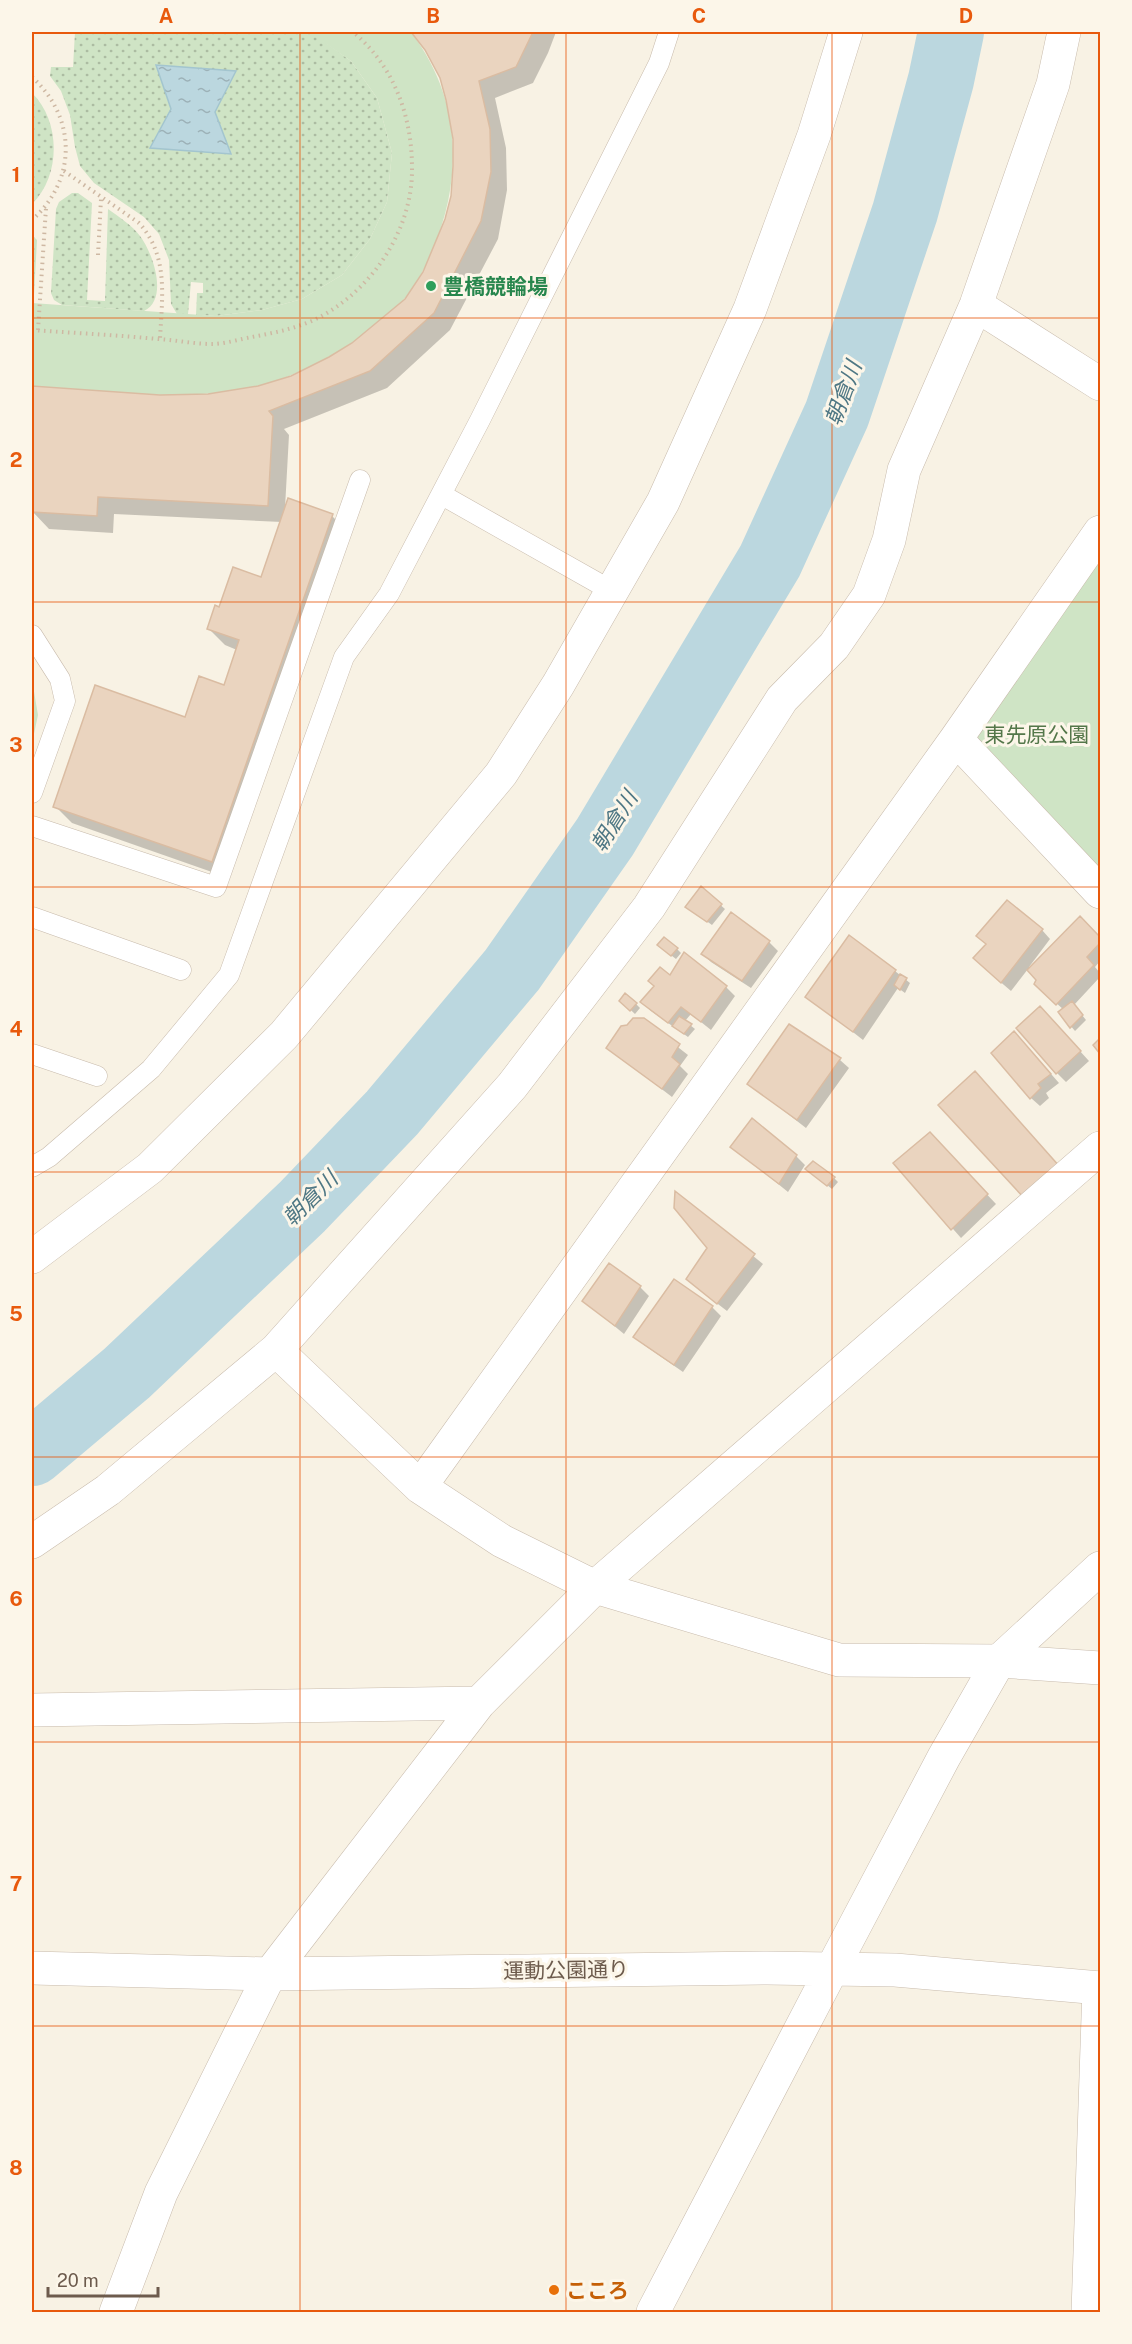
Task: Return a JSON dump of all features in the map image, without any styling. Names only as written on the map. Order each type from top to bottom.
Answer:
[{"type":"street","points":[[32,1257],[150,1168],[284,1035],[501,774],[558,685],[663,502],[750,309],[814,135],[846,32]]},
{"type":"street","points":[[32,1542],[108,1490],[276,1350],[512,1086],[649,907],[782,699],[834,646],[869,595],[889,540],[904,470],[976,305],[1053,84],[1064,32]]},
{"type":"street","points":[[976,305],[1101,384]]},
{"type":"street","points":[[420,1487],[956,739],[1101,532]]},
{"type":"street","points":[[956,739],[1101,892]]},
{"type":"street","points":[[116,2313],[161,2193],[270,1974],[479,1703],[595,1587],[1101,1148]]},
{"type":"street","points":[[276,1350],[420,1487],[502,1541],[595,1587],[839,1660],[999,1661],[1101,1668]]},
{"type":"street","points":[[654,2313],[944,1757],[999,1661],[1101,1568]]},
{"type":"street","points":[[32,1710],[479,1703]]},
{"type":"street","name":"運動公園通り","points":[[32,1968],[270,1974],[832,1969],[895,1971],[1100,1988]]},
{"type":"street","points":[[1093,2308],[1100,1988]]},
{"type":"lane","points":[[32,1167],[49,1157],[151,1069],[229,975],[344,657],[389,594],[442,495],[659,63],[669,32]]},
{"type":"lane","points":[[32,826],[216,888],[360,480]]},
{"type":"lane","points":[[442,495],[612,591]]},
{"type":"lane","points":[[32,635],[60,679],[65,701],[32,794]]},
{"type":"lane","points":[[32,917],[181,970]]},
{"type":"lane","points":[[32,1054],[97,1076]]},
{"type":"path","points":[[32,330],[214,344],[285,331],[313,320],[339,305],[362,286],[382,262],[397,236],[407,207],[412,177],[412,147],[407,117],[397,88],[381,62],[354,32]]},
{"type":"path","points":[[32,77],[43,87],[56,106],[64,126],[66,148],[64,171],[56,191],[46,206],[32,220]]},
{"type":"path","points":[[64,171],[139,223],[154,244],[162,270],[160,339]]},
{"type":"path","points":[[98,255],[101,198]]},
{"type":"path","points":[[38,330],[46,206]]},
{"type":"green space","points":[[75,32],[312,33],[351,61],[377,98],[392,153],[387,202],[370,239],[342,275],[302,299],[262,310],[216,316],[196,315],[197,293],[203,293],[203,283],[191,282],[188,314],[177,314],[171,304],[169,260],[159,234],[144,217],[94,183],[80,166],[70,115],[61,91],[50,76],[51,67],[73,67]]},
{"type":"green space","points":[[309,32],[411,32],[439,82],[448,109],[452,136],[453,163],[450,191],[444,219],[434,247],[410,292],[376,326],[338,352],[296,373],[258,386],[202,394],[145,395],[32,386],[32,303],[216,316],[262,310],[302,299],[342,275],[370,239],[387,202],[392,153],[377,98],[351,61]]},
{"type":"green space","points":[[32,93],[42,105],[48,118],[54,148],[48,179],[42,192],[32,204]]},
{"type":"green space","points":[[72,193],[78,193],[92,203],[87,300],[105,301],[108,209],[137,232],[154,264],[156,297],[152,305],[144,311],[62,305],[54,300],[51,293],[56,209],[59,202]]},
{"type":"green space","points":[[32,235],[37,240],[32,298]]},
{"type":"green space","name":"東先原公園","points":[[1100,532],[1100,892],[956,739]]},
{"type":"green space","points":[[32,680],[38,715],[32,743]]},
{"type":"water","points":[[156,65],[236,71],[215,112],[231,154],[150,148],[171,109]]},
{"type":"building","name":"豊橋競輪場","points":[[411,32],[533,32],[516,67],[479,81],[490,129],[491,172],[481,221],[434,313],[370,371],[269,411],[273,416],[268,506],[98,497],[97,516],[32,512],[32,386],[160,395],[208,394],[258,386],[291,376],[329,357],[352,343],[405,299],[423,272],[445,219],[451,196],[453,166],[453,139],[440,78],[425,50]]},
{"type":"building","points":[[288,498],[333,514],[212,862],[53,807],[95,685],[185,717],[199,676],[224,685],[239,640],[207,629],[215,605],[219,607],[233,567],[261,577]]},
{"type":"building","points":[[701,886],[722,904],[707,922],[685,907]]},
{"type":"building","points":[[1007,900],[1043,929],[1001,983],[973,958],[986,944],[976,936]]},
{"type":"building","points":[[731,912],[770,941],[742,981],[701,954]]},
{"type":"building","points":[[1080,916],[1100,937],[1100,943],[1087,957],[1094,965],[1056,1005],[1034,984],[1036,980],[1027,970]]},
{"type":"building","points":[[849,935],[896,970],[853,1032],[805,997]]},
{"type":"building","points":[[664,937],[678,948],[671,956],[657,945]]},
{"type":"building","points":[[684,952],[727,986],[701,1022],[681,1007],[668,1023],[640,1002],[654,986],[648,981],[660,967],[670,975]]},
{"type":"building","points":[[900,974],[907,978],[900,990],[894,985]]},
{"type":"building","points":[[625,993],[637,1003],[630,1011],[619,1001]]},
{"type":"building","points":[[1072,1001],[1083,1015],[1070,1028],[1058,1012]]},
{"type":"building","points":[[1040,1006],[1081,1051],[1056,1074],[1016,1028]]},
{"type":"building","points":[[679,1016],[692,1024],[684,1034],[672,1026]]},
{"type":"building","points":[[633,1018],[644,1018],[680,1044],[672,1057],[680,1064],[662,1089],[606,1048],[621,1026],[627,1025]]},
{"type":"building","points":[[789,1024],[841,1058],[797,1120],[747,1084]]},
{"type":"building","points":[[1014,1031],[1051,1074],[1038,1084],[1041,1088],[1030,1099],[991,1053]]},
{"type":"building","points":[[1100,1038],[1100,1054],[1093,1045]]},
{"type":"building","points":[[975,1071],[1060,1167],[1025,1199],[938,1105]]},
{"type":"building","points":[[752,1118],[797,1155],[779,1184],[730,1147]]},
{"type":"building","points":[[930,1132],[988,1194],[951,1230],[893,1163]]},
{"type":"building","points":[[813,1161],[835,1177],[827,1186],[805,1169]]},
{"type":"building","points":[[675,1191],[755,1254],[717,1304],[686,1279],[707,1248],[674,1208]]},
{"type":"building","points":[[609,1263],[641,1286],[615,1326],[582,1301]]},
{"type":"building","points":[[674,1279],[713,1306],[674,1365],[633,1337]]},
{"type":"waterway","name":"朝倉川","points":[[32,1453],[127,1373],[302,1207],[392,1113],[512,970],[605,837],[770,561],[837,414],[905,212],[941,80],[951,32]]},
{"type":"place","name":"豊橋競輪場","points":[[431,286]]},
{"type":"place","name":"こころ","points":[[554,2290]]}]
